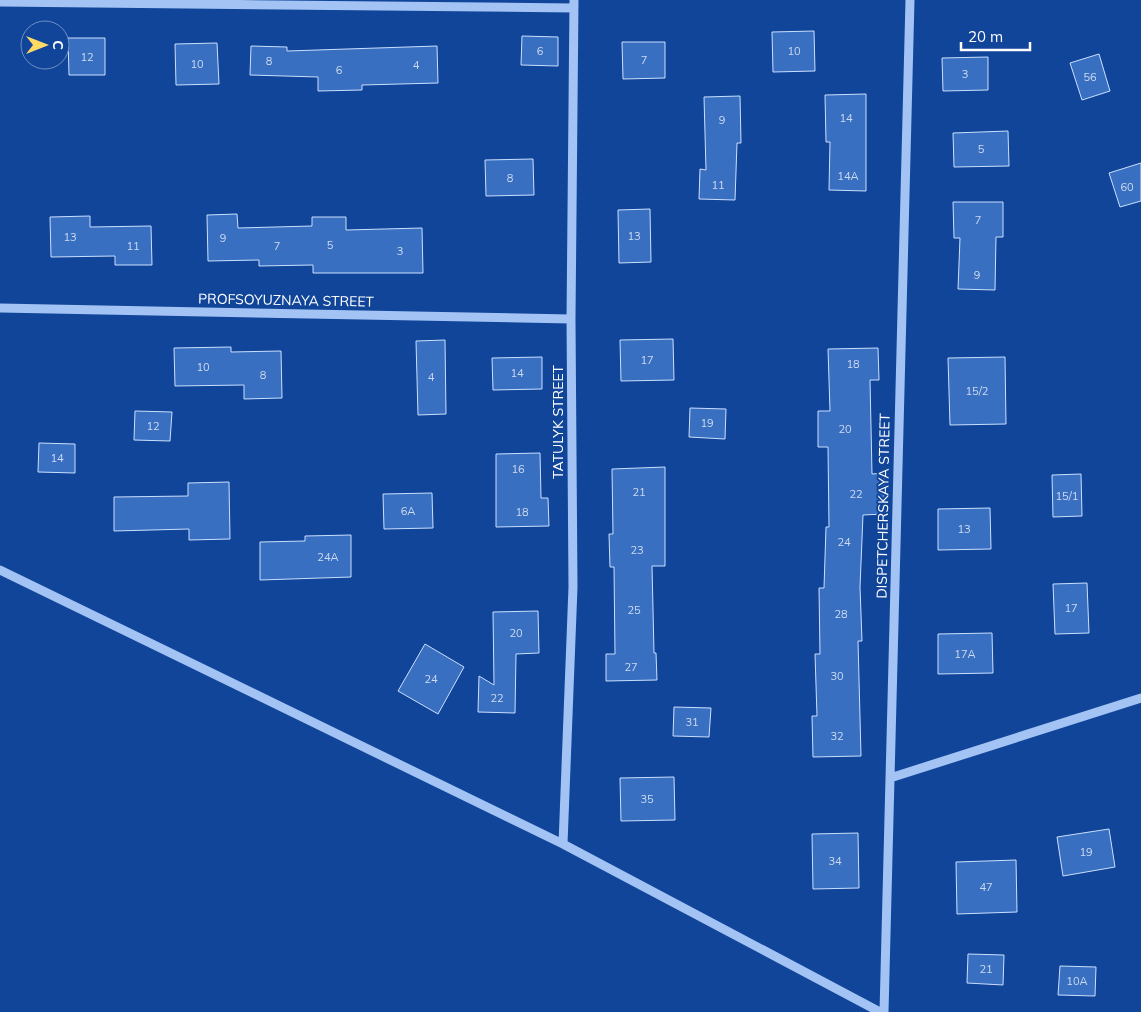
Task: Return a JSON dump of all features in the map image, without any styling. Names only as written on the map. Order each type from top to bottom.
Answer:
[{"type":"street","name":"DISPETCHERSKAYA STREET","points":[[882,1012],[890,778],[910,0]]},
{"type":"street","points":[[0,2],[574,4]]},
{"type":"street","name":"TATULYK STREET","points":[[562,844],[573,587],[571,319],[574,4]]},
{"type":"street","name":"PROFSOYUZNAYA STREET","points":[[0,308],[571,319]]},
{"type":"street","points":[[0,570],[562,844],[882,1012]]},
{"type":"street","points":[[890,778],[1141,698]]},
{"type":"building","points":[[814,31],[815,71],[773,72],[772,32]]},
{"type":"building","points":[[522,36],[558,37],[558,66],[521,65]]},
{"type":"building","points":[[70,38],[105,38],[105,75],[69,75]]},
{"type":"building","points":[[622,42],[665,42],[665,78],[623,79]]},
{"type":"building","points":[[217,43],[219,84],[176,85],[175,44]]},
{"type":"building","points":[[251,46],[287,47],[287,51],[437,46],[438,83],[362,85],[362,90],[318,91],[318,77],[250,75]]},
{"type":"building","points":[[1099,54],[1110,91],[1082,100],[1070,63]]},
{"type":"building","points":[[988,57],[988,90],[943,91],[942,58]]},
{"type":"building","points":[[866,94],[866,191],[829,190],[830,142],[826,142],[825,95]]},
{"type":"building","points":[[740,96],[741,143],[737,143],[735,200],[699,199],[700,169],[706,170],[704,97]]},
{"type":"building","points":[[1008,131],[1009,166],[954,167],[953,133]]},
{"type":"building","points":[[533,159],[534,195],[486,196],[485,160]]},
{"type":"building","points":[[1141,163],[1141,201],[1120,207],[1109,173]]},
{"type":"building","points":[[953,202],[1003,202],[1003,237],[996,237],[995,290],[958,289],[960,238],[954,238]]},
{"type":"building","points":[[650,209],[651,262],[619,263],[618,210]]},
{"type":"building","points":[[237,214],[238,228],[312,226],[312,217],[346,217],[346,230],[422,228],[423,273],[313,273],[313,265],[259,266],[259,260],[208,261],[207,215]]},
{"type":"building","points":[[90,216],[90,227],[151,226],[152,265],[115,265],[115,256],[51,257],[50,217]]},
{"type":"building","points":[[673,339],[674,380],[621,381],[620,340]]},
{"type":"building","points":[[445,340],[446,414],[418,415],[416,341]]},
{"type":"building","points":[[231,347],[231,352],[281,351],[282,398],[244,399],[244,385],[175,386],[174,348]]},
{"type":"building","points":[[878,348],[879,380],[870,380],[872,474],[884,473],[884,514],[863,515],[860,587],[862,641],[858,641],[861,756],[813,757],[812,716],[817,716],[815,654],[820,654],[819,588],[824,588],[826,527],[829,527],[828,447],[818,447],[818,411],[830,411],[828,349]]},
{"type":"building","points":[[542,357],[542,389],[493,390],[492,358]]},
{"type":"building","points":[[1005,357],[1006,424],[950,425],[948,358]]},
{"type":"building","points":[[690,408],[726,409],[725,439],[689,437]]},
{"type":"building","points":[[135,411],[172,412],[170,441],[134,440]]},
{"type":"building","points":[[39,443],[75,444],[75,473],[38,472]]},
{"type":"building","points":[[540,453],[541,498],[548,498],[549,526],[496,527],[496,454]]},
{"type":"building","points":[[665,467],[665,566],[652,566],[654,653],[656,653],[657,680],[606,681],[606,654],[615,654],[614,567],[610,567],[609,534],[613,534],[612,469]]},
{"type":"building","points":[[1081,474],[1082,516],[1053,517],[1052,475]]},
{"type":"building","points":[[229,482],[230,539],[189,540],[189,529],[114,531],[114,497],[188,496],[188,483]]},
{"type":"building","points":[[432,493],[433,528],[384,529],[383,494]]},
{"type":"building","points":[[990,508],[991,549],[938,550],[938,509]]},
{"type":"building","points":[[351,535],[351,577],[260,580],[260,542],[305,541],[305,536]]},
{"type":"building","points":[[1087,583],[1089,633],[1055,634],[1053,584]]},
{"type":"building","points":[[538,611],[539,653],[516,654],[515,713],[478,712],[479,676],[494,685],[493,612]]},
{"type":"building","points":[[992,633],[993,673],[938,674],[938,634]]},
{"type":"building","points":[[425,644],[464,667],[438,714],[398,691]]},
{"type":"building","points":[[674,707],[711,708],[709,737],[673,736]]},
{"type":"building","points":[[674,777],[675,820],[621,821],[620,778]]},
{"type":"building","points":[[1109,829],[1115,867],[1063,876],[1057,837]]},
{"type":"building","points":[[858,833],[859,888],[813,889],[812,834]]},
{"type":"building","points":[[1016,860],[1017,912],[957,914],[956,862]]},
{"type":"building","points":[[968,954],[1004,955],[1003,985],[967,983]]},
{"type":"building","points":[[1060,966],[1096,967],[1095,996],[1058,995]]}]
